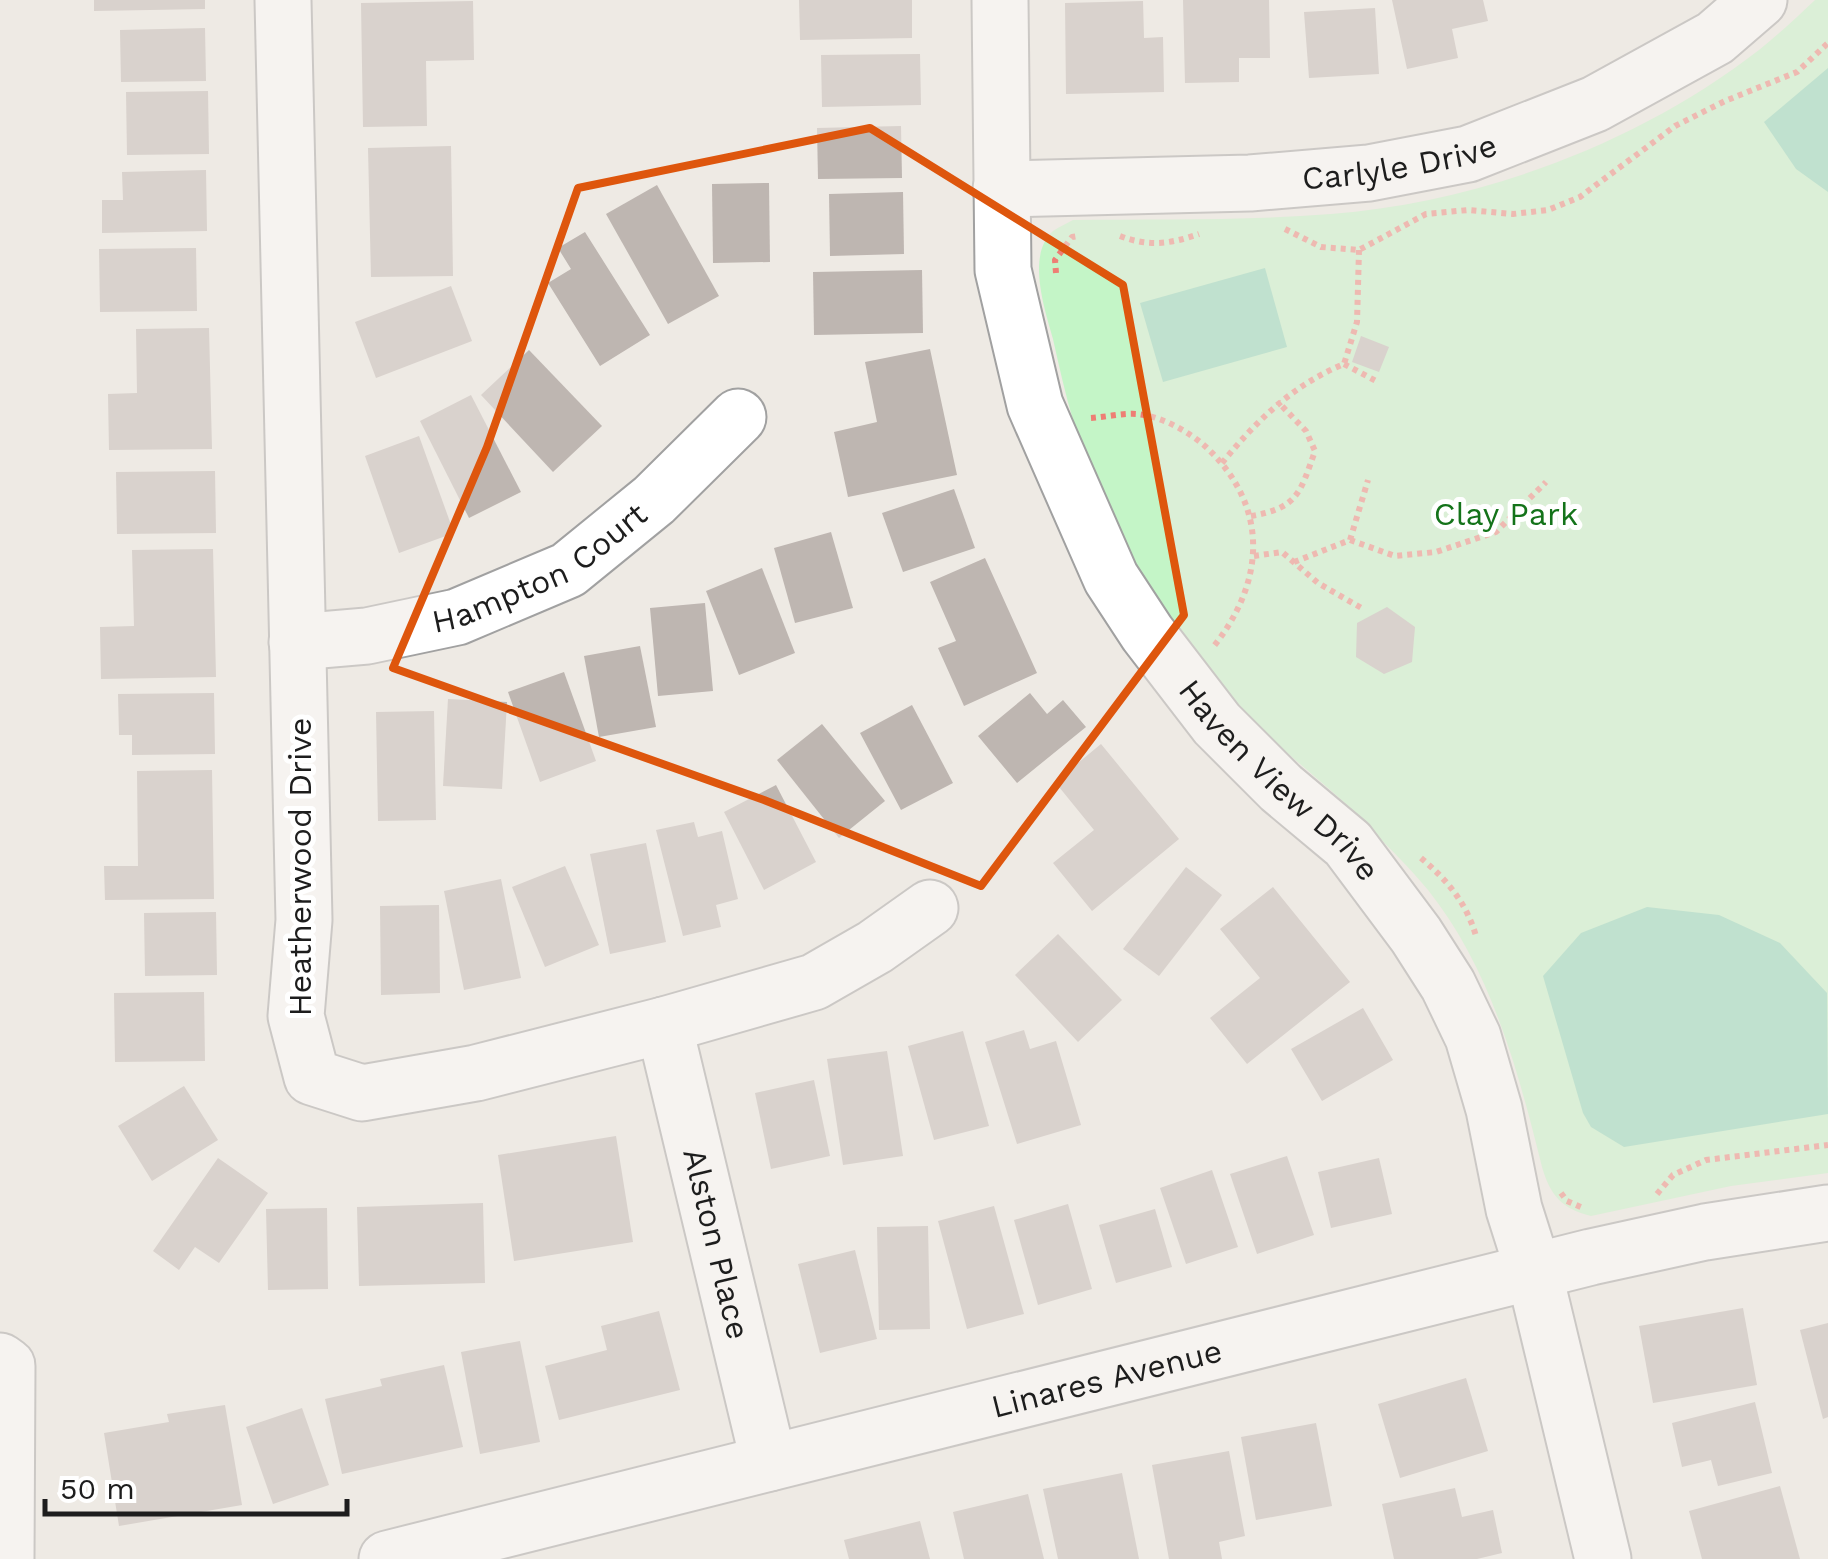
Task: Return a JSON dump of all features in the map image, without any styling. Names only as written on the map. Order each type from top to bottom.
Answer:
[{"type":"street","name":"Heatherwood Drive","points":[[283,0],[304,920],[296,1016],[312,1077],[362,1093],[476,1073],[664,1024],[814,982],[875,947],[930,908]]},
{"type":"street","name":"Haven View Drive","points":[[1000,0],[1002,270],[1034,405],[1111,578],[1147,633],[1217,724],[1281,788],[1348,844],[1448,985],[1473,1037],[1494,1109],[1514,1210],[1534,1272],[1604,1559]]},
{"type":"street","name":"Carlyle Drive","points":[[1000,189],[1250,183],[1369,173],[1468,154],[1595,104],[1715,38],[1759,0]]},
{"type":"street","name":"Hampton Court","points":[[297,642],[367,636],[457,616],[568,570],[654,500],[738,416]]},
{"type":"street","name":"Alston Place","points":[[664,1024],[769,1462]]},
{"type":"street","name":"Linares Avenue","points":[[387,1559],[1534,1272],[1705,1232],[1828,1213]]},
{"type":"street","points":[[0,1361],[8,1366],[3,1483],[6,1559]]},
{"type":"path","points":[[1270,226],[1321,247],[1358,250],[1426,214],[1548,210],[1580,198],[1675,126],[1797,72],[1828,42]]},
{"type":"path","points":[[1115,234],[1142,244],[1170,244],[1201,233]]},
{"type":"path","points":[[1057,278],[1055,260],[1072,237],[1083,235]]},
{"type":"path","points":[[1344,364],[1356,322],[1358,250]]},
{"type":"path","points":[[1344,364],[1378,382]]},
{"type":"path","points":[[1222,462],[1278,402],[1316,376],[1344,364]]},
{"type":"path","points":[[1250,516],[1278,512],[1298,496],[1315,451],[1306,431],[1278,402]]},
{"type":"path","points":[[1080,419],[1139,414],[1193,436],[1222,462],[1240,488],[1250,516],[1254,556],[1250,584],[1232,622],[1208,652]]},
{"type":"path","points":[[1350,540],[1368,480]]},
{"type":"path","points":[[1294,562],[1350,540],[1395,556],[1436,552],[1496,532],[1546,482]]},
{"type":"path","points":[[1254,556],[1282,552],[1318,583],[1366,610]]},
{"type":"path","points":[[1414,853],[1444,877],[1460,898],[1480,951]]},
{"type":"path","points":[[1655,1196],[1673,1175],[1706,1160],[1828,1145]]},
{"type":"path","points":[[1559,1190],[1567,1201],[1588,1211]]},
{"type":"highlighted area","points":[[870,128],[1123,285],[1184,615],[981,886],[764,800],[393,668],[487,447],[578,188]]},
{"type":"green space","name":"Clay Park","points":[[1815,0],[1828,0],[1828,1173],[1731,1186],[1591,1216],[1565,1205],[1549,1185],[1500,1022],[1450,921],[1421,882],[1358,815],[1273,740],[1230,694],[1173,623],[1125,545],[1104,504],[1073,420],[1042,298],[1040,254],[1053,231],[1073,220],[1331,214],[1445,196],[1501,181],[1611,140],[1663,113],[1759,50]]},
{"type":"green space","points":[[1828,68],[1828,192],[1796,169],[1764,122]]},
{"type":"green space","points":[[1265,268],[1287,347],[1163,382],[1140,303]]},
{"type":"green space","points":[[1647,907],[1719,915],[1780,943],[1827,993],[1828,1114],[1624,1147],[1591,1127],[1583,1113],[1543,976],[1581,933]]},
{"type":"building","points":[[94,0],[205,0],[205,9],[94,11]]},
{"type":"building","points":[[799,0],[912,0],[912,38],[800,40]]},
{"type":"building","points":[[1183,0],[1269,0],[1270,58],[1239,58],[1239,82],[1185,83]]},
{"type":"building","points":[[1392,0],[1483,0],[1488,21],[1452,29],[1458,58],[1407,69]]},
{"type":"building","points":[[473,1],[474,60],[426,61],[427,126],[363,127],[361,3]]},
{"type":"building","points":[[1143,1],[1144,38],[1163,37],[1164,92],[1066,94],[1065,3]]},
{"type":"building","points":[[1375,8],[1379,74],[1309,78],[1304,12]]},
{"type":"building","points":[[205,28],[206,81],[121,82],[120,30]]},
{"type":"building","points":[[920,54],[921,105],[822,107],[821,55]]},
{"type":"building","points":[[208,91],[209,154],[127,155],[126,92]]},
{"type":"building","points":[[901,126],[902,178],[818,179],[817,128]]},
{"type":"building","points":[[451,146],[453,276],[371,277],[368,148]]},
{"type":"building","points":[[206,170],[207,231],[102,233],[102,200],[123,200],[122,172]]},
{"type":"building","points":[[769,183],[770,262],[713,263],[712,184]]},
{"type":"building","points":[[657,185],[719,296],[668,324],[606,214]]},
{"type":"building","points":[[903,192],[904,254],[830,256],[829,194]]},
{"type":"building","points":[[585,232],[650,335],[600,366],[548,283],[571,269],[558,248]]},
{"type":"building","points":[[196,248],[197,311],[100,312],[99,249]]},
{"type":"building","points":[[922,270],[923,333],[814,335],[813,272]]},
{"type":"building","points":[[451,286],[472,341],[376,378],[355,322]]},
{"type":"building","points":[[209,328],[212,449],[109,450],[108,394],[137,393],[136,329]]},
{"type":"building","points":[[1361,336],[1389,347],[1379,372],[1352,362]]},
{"type":"building","points":[[930,349],[957,475],[848,497],[834,432],[877,422],[865,362]]},
{"type":"building","points":[[529,350],[602,426],[553,472],[481,395]]},
{"type":"building","points":[[471,395],[521,492],[469,518],[420,421]]},
{"type":"building","points":[[419,436],[454,533],[399,553],[365,456]]},
{"type":"building","points":[[215,471],[216,533],[117,534],[116,472]]},
{"type":"building","points":[[954,489],[975,548],[903,572],[882,513]]},
{"type":"building","points":[[831,532],[853,608],[795,623],[774,548]]},
{"type":"building","points":[[213,549],[216,677],[101,679],[100,627],[134,626],[132,550]]},
{"type":"building","points":[[985,558],[1037,673],[964,706],[938,648],[956,641],[930,582]]},
{"type":"building","points":[[762,568],[795,653],[739,675],[706,591]]},
{"type":"building","points":[[705,603],[713,691],[658,696],[650,608]]},
{"type":"building","points":[[1387,607],[1415,627],[1412,662],[1384,674],[1356,657],[1357,623]]},
{"type":"building","points":[[640,646],[656,727],[599,737],[584,656]]},
{"type":"building","points":[[564,672],[596,761],[540,782],[508,692]]},
{"type":"building","points":[[214,693],[215,754],[132,755],[132,735],[119,735],[118,694]]},
{"type":"building","points":[[1030,693],[1047,714],[1063,700],[1086,727],[1017,783],[978,736]]},
{"type":"building","points":[[448,699],[507,702],[502,789],[443,786]]},
{"type":"building","points":[[912,705],[953,783],[901,810],[860,733]]},
{"type":"building","points":[[434,711],[436,820],[378,821],[376,712]]},
{"type":"building","points":[[822,724],[885,801],[839,838],[777,760]]},
{"type":"building","points":[[1101,744],[1179,839],[1092,911],[1053,863],[1094,830],[1055,782]]},
{"type":"building","points":[[212,770],[214,899],[105,900],[104,866],[138,866],[137,771]]},
{"type":"building","points":[[776,785],[816,862],[764,890],[724,812]]},
{"type":"building","points":[[694,822],[698,837],[722,831],[738,899],[716,905],[721,927],[683,936],[656,830]]},
{"type":"building","points":[[646,843],[666,942],[610,954],[590,854]]},
{"type":"building","points":[[565,866],[599,945],[545,967],[512,887]]},
{"type":"building","points":[[1186,867],[1222,895],[1159,976],[1123,949]]},
{"type":"building","points":[[501,879],[521,978],[464,990],[444,891]]},
{"type":"building","points":[[1273,887],[1350,982],[1247,1064],[1210,1018],[1260,978],[1220,929]]},
{"type":"building","points":[[439,905],[440,993],[381,995],[380,906]]},
{"type":"building","points":[[216,912],[217,975],[145,976],[144,913]]},
{"type":"building","points":[[1058,934],[1122,1000],[1078,1042],[1015,975]]},
{"type":"building","points":[[204,992],[205,1061],[115,1062],[114,993]]},
{"type":"building","points":[[1363,1008],[1393,1060],[1322,1101],[1291,1049]]},
{"type":"building","points":[[1024,1030],[1030,1049],[1056,1041],[1081,1125],[1017,1144],[985,1042]]},
{"type":"building","points":[[963,1031],[989,1126],[934,1140],[908,1046]]},
{"type":"building","points":[[887,1051],[903,1156],[843,1165],[827,1059]]},
{"type":"building","points":[[814,1080],[830,1156],[771,1169],[755,1093]]},
{"type":"building","points":[[184,1086],[218,1140],[152,1181],[118,1126]]},
{"type":"building","points":[[616,1136],[633,1242],[514,1261],[498,1155]]},
{"type":"building","points":[[1287,1156],[1314,1235],[1257,1254],[1230,1174]]},
{"type":"building","points":[[218,1158],[268,1193],[219,1263],[195,1247],[179,1270],[153,1251]]},
{"type":"building","points":[[1379,1158],[1392,1214],[1331,1228],[1318,1172]]},
{"type":"building","points":[[1212,1170],[1238,1247],[1186,1264],[1160,1188]]},
{"type":"building","points":[[483,1203],[485,1283],[359,1286],[357,1207]]},
{"type":"building","points":[[1068,1204],[1092,1289],[1038,1305],[1014,1220]]},
{"type":"building","points":[[994,1206],[1024,1314],[967,1329],[938,1221]]},
{"type":"building","points":[[327,1208],[328,1289],[268,1290],[266,1209]]},
{"type":"building","points":[[1155,1209],[1172,1267],[1116,1283],[1099,1225]]},
{"type":"building","points":[[928,1226],[930,1329],[879,1330],[877,1227]]},
{"type":"building","points":[[855,1250],[877,1339],[820,1353],[798,1264]]},
{"type":"building","points":[[1743,1308],[1757,1385],[1653,1403],[1639,1326]]},
{"type":"building","points":[[659,1311],[680,1390],[559,1420],[545,1366],[607,1350],[601,1326]]},
{"type":"building","points":[[1828,1323],[1828,1417],[1823,1419],[1800,1330]]},
{"type":"building","points":[[520,1341],[540,1442],[480,1454],[461,1352]]},
{"type":"building","points":[[444,1365],[463,1447],[342,1474],[325,1399],[382,1386],[380,1379]]},
{"type":"building","points":[[1466,1378],[1488,1451],[1400,1478],[1378,1404]]},
{"type":"building","points":[[1755,1402],[1772,1473],[1718,1486],[1711,1460],[1682,1467],[1672,1423]]},
{"type":"building","points":[[225,1405],[242,1505],[119,1526],[104,1433],[169,1422],[167,1414]]},
{"type":"building","points":[[302,1408],[329,1485],[273,1504],[246,1427]]},
{"type":"building","points":[[1316,1423],[1332,1506],[1256,1520],[1241,1437]]},
{"type":"building","points":[[1229,1451],[1245,1536],[1219,1542],[1222,1559],[1169,1559],[1152,1465]]},
{"type":"building","points":[[1122,1473],[1139,1559],[1058,1559],[1043,1489]]},
{"type":"building","points":[[1780,1486],[1800,1559],[1702,1559],[1689,1511]]},
{"type":"building","points":[[1455,1488],[1462,1517],[1493,1510],[1502,1553],[1477,1559],[1394,1559],[1382,1504]]},
{"type":"building","points":[[1028,1494],[1044,1559],[964,1559],[953,1512]]},
{"type":"building","points":[[920,1521],[930,1559],[849,1559],[844,1540]]}]
